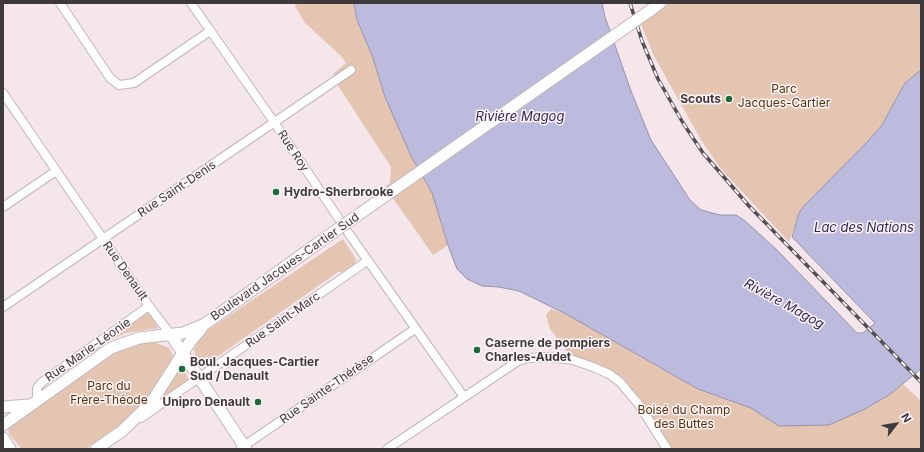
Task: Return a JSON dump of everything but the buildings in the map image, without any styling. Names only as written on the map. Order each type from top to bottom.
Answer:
[{"type":"main road","name":"Boulevard Jacques-Cartier Sud","points":[[171,335],[194,330],[205,324],[660,3]]},
{"type":"main road","name":"Boulevard Jacques-Cartier Sud","points":[[96,449],[122,431],[151,403],[183,353],[205,324]]},
{"type":"main road","name":"Rue Denault","points":[[171,335],[243,448]]},
{"type":"main road","name":"Rue Marie-Léonie","points":[[3,425],[33,402],[111,348],[139,338],[171,335]]},
{"type":"main road","points":[[3,407],[33,402]]},
{"type":"main road","points":[[3,438],[10,449]]},
{"type":"street","points":[[60,3],[110,78],[119,84],[134,83],[210,31]]},
{"type":"street","name":"Rue Roy","points":[[191,3],[274,122],[367,261],[464,397]]},
{"type":"street","name":"Rue Saint-Denis","points":[[3,307],[351,70]]},
{"type":"street","name":"Rue Denault","points":[[3,93],[6,104],[56,171],[149,306],[171,335]]},
{"type":"street","points":[[3,207],[56,171]]},
{"type":"street","name":"Rue Saint-Marc","points":[[122,431],[367,261]]},
{"type":"street","name":"Rue Marie-Léonie","points":[[33,402],[37,388],[42,382],[149,306]]},
{"type":"street","name":"Rue Sainte-Thérèse","points":[[243,448],[415,329]]},
{"type":"street","points":[[387,449],[518,361],[529,358],[548,357],[573,360],[593,366],[609,374],[620,382],[640,406],[667,449]]},
{"type":"green space","points":[[296,3],[354,3],[357,20],[373,58],[385,97],[411,156],[432,193],[448,245],[433,255],[385,187],[390,183],[391,167],[335,81],[337,79],[333,74],[346,63],[341,56],[305,23],[295,6]]},
{"type":"green space","name":"Parc Jacques-Cartier","points":[[669,3],[921,3],[921,70],[905,83],[882,125],[804,206],[799,213],[789,242],[721,169],[701,140],[654,56],[641,24]]},
{"type":"green space","points":[[343,239],[356,259],[355,265],[345,272],[338,272],[214,359],[204,362],[196,357],[194,349],[205,332]]},
{"type":"green space","name":"Boisé du Champ des Buttes","points":[[551,309],[566,314],[698,389],[751,408],[780,426],[865,409],[889,395],[903,384],[921,401],[921,449],[667,449],[620,382],[573,360],[550,329],[546,315]]},
{"type":"green space","points":[[146,313],[150,314],[158,328],[126,333],[102,344]]},
{"type":"green space","name":"Parc du Frère-Théode","points":[[151,341],[169,348],[174,357],[156,393],[128,419],[86,449],[22,449],[9,434],[8,427],[100,359],[125,346]]},
{"type":"green space","points":[[181,365],[189,380],[155,405]]},
{"type":"water","name":"Rivière Magog","points":[[354,3],[602,3],[605,17],[631,91],[651,140],[690,200],[701,210],[720,215],[736,215],[744,220],[776,249],[857,333],[863,333],[875,323],[792,237],[799,213],[804,206],[882,125],[905,83],[921,70],[921,369],[889,395],[865,409],[829,425],[779,426],[751,408],[698,389],[566,314],[519,291],[499,287],[482,286],[467,279],[457,269],[432,193],[411,156],[385,97],[373,58],[357,20]]},
{"type":"railway","points":[[630,3],[642,41],[658,79],[683,123],[703,153],[749,206],[921,382]]},
{"type":"place","name":"Scouts","points":[[729,99]]},
{"type":"place","name":"Hydro-Sherbrooke","points":[[276,192]]},
{"type":"place","name":"Caserne de pompiers Charles-Audet","points":[[477,350]]},
{"type":"place","name":"Boul. Jacques-Cartier Sud / Denault","points":[[182,369]]},
{"type":"place","name":"Unipro Denault","points":[[258,402]]},
{"type":"water label","name":"Lac des Nations","points":[[864,228]]}]
